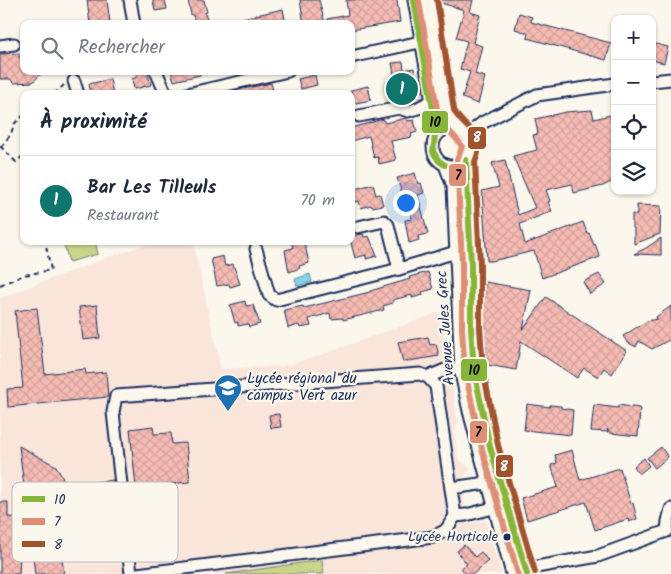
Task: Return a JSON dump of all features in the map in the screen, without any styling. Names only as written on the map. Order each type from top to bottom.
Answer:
[{"type":"street","points":[[130,0],[133,20]]},
{"type":"street","points":[[414,0],[432,101],[436,136]]},
{"type":"street","points":[[428,0],[446,113],[449,121],[456,129],[467,135],[471,148],[466,160],[460,165],[452,167],[439,162],[434,156],[432,149],[436,136],[442,131],[448,128],[456,129]]},
{"type":"street","points":[[355,56],[420,42]]},
{"type":"street","points":[[0,46],[14,44]]},
{"type":"street","points":[[158,75],[164,90]]},
{"type":"street","points":[[205,90],[270,75]]},
{"type":"street","points":[[656,81],[671,80]]},
{"type":"street","points":[[70,81],[76,90]]},
{"type":"street","points":[[467,135],[482,123],[537,95],[611,85]]},
{"type":"street","points":[[359,116],[399,108],[408,111],[432,101]]},
{"type":"street","name":"Avenue Jules Grec","points":[[466,160],[474,370],[490,447],[526,571],[542,566],[598,556],[667,531],[671,509]]},
{"type":"street","name":"Avenue Jules Grec","points":[[445,165],[453,186],[461,368],[469,411],[512,574]]},
{"type":"street","points":[[358,227],[384,221],[388,225],[399,269]]},
{"type":"street","points":[[256,249],[269,295],[276,300],[399,269],[456,252]]},
{"type":"street","points":[[428,377],[444,370],[461,368]]},
{"type":"street","points":[[121,482],[113,412],[116,396],[420,374],[428,377],[436,386],[456,516],[446,530],[433,537],[137,574]]},
{"type":"street","points":[[451,488],[487,483]]},
{"type":"street","points":[[456,516],[494,508]]},
{"type":"path","points":[[59,90],[70,81]]},
{"type":"path","points":[[20,119],[14,124],[11,134],[0,146],[16,162],[20,158]]},
{"type":"path","points":[[0,286],[24,275],[51,270],[46,245]]},
{"type":"shaded area","name":"Lycée régional du campus Vert azur","points":[[144,245],[194,245],[221,369],[282,366],[318,356],[446,310],[442,330],[448,361],[444,365],[445,376],[451,379],[458,423],[454,433],[458,458],[471,469],[462,479],[467,524],[486,520],[502,574],[0,574],[0,298]]},
{"type":"green space","points":[[64,245],[96,245],[98,254],[69,262]]},
{"type":"green space","points":[[322,560],[324,574],[226,574]]},
{"type":"water","points":[[310,274],[312,282],[297,286],[295,279]]},
{"type":"building","points":[[87,0],[107,0],[110,20],[90,20]]},
{"type":"building","points":[[153,0],[165,0],[167,9],[155,11]]},
{"type":"building","points":[[188,0],[204,0],[207,20],[194,20],[193,15],[191,15]]},
{"type":"building","points":[[300,0],[319,0],[324,20],[303,20]]},
{"type":"building","points":[[346,0],[397,0],[400,22],[355,29],[355,20],[327,20],[348,15]]},
{"type":"building","points":[[438,0],[473,0],[470,12],[480,15],[473,43],[482,46],[475,74],[485,77],[478,104],[462,98],[470,72],[460,69],[467,41],[456,38],[464,10],[438,2]]},
{"type":"building","points":[[283,9],[285,20],[234,20]]},
{"type":"building","points":[[519,13],[532,17],[531,22],[611,43],[606,60],[527,38],[528,33],[515,29]]},
{"type":"building","points":[[656,44],[668,47],[664,63],[656,61]]},
{"type":"building","points":[[19,53],[20,75],[40,75],[33,82],[14,83],[10,79],[0,79],[0,54]]},
{"type":"building","points":[[403,62],[404,70],[414,68],[416,80],[406,82],[408,94],[398,96],[392,63]]},
{"type":"building","points":[[136,75],[148,75],[151,85],[134,89],[132,79],[137,77]]},
{"type":"building","points":[[172,75],[200,75],[174,81]]},
{"type":"building","points":[[315,75],[317,85],[301,89],[298,79]]},
{"type":"building","points":[[110,79],[112,90],[90,90],[89,84]]},
{"type":"building","points":[[271,83],[273,90],[238,90]]},
{"type":"building","points":[[368,86],[371,100],[355,103],[355,90],[351,90]]},
{"type":"building","points":[[592,110],[594,119],[610,115],[611,182],[603,186],[574,193],[572,184],[546,190],[552,211],[520,224],[525,244],[583,222],[600,257],[542,278],[534,251],[487,261],[482,191],[499,187],[492,163],[505,160],[518,215],[535,208],[513,156],[537,150],[533,135],[538,134],[535,119],[566,112]]},
{"type":"building","points":[[406,118],[408,121],[414,120],[417,132],[411,134],[412,137],[391,141],[396,160],[379,164],[378,157],[374,158],[369,136],[355,140],[355,127],[383,119],[385,123]]},
{"type":"building","points":[[415,173],[418,184],[421,183],[424,193],[418,195],[428,234],[418,236],[419,240],[409,243],[405,220],[412,219],[406,196],[403,197],[397,178]]},
{"type":"building","points":[[373,184],[376,195],[380,194],[383,205],[372,207],[371,205],[361,208],[359,201],[355,202],[355,189]]},
{"type":"building","points":[[637,205],[661,206],[660,234],[634,244],[632,214],[637,215]]},
{"type":"building","points":[[363,234],[364,237],[369,236],[377,256],[366,259],[366,255],[355,258],[352,245],[355,245],[355,235]]},
{"type":"building","points":[[661,238],[661,255],[634,254],[646,248]]},
{"type":"building","points":[[292,245],[305,245],[309,263],[289,272],[285,250],[293,248]]},
{"type":"building","points":[[223,256],[225,266],[233,264],[240,284],[230,287],[229,284],[217,286],[211,259]]},
{"type":"building","points":[[428,272],[433,289],[422,292],[423,295],[412,298],[412,295],[393,300],[393,303],[383,306],[384,310],[343,320],[343,318],[331,319],[330,313],[309,319],[311,326],[300,328],[299,325],[288,328],[284,310],[303,306],[304,308],[370,292]]},
{"type":"building","points":[[599,274],[606,284],[590,294],[583,282]]},
{"type":"building","points":[[485,282],[531,290],[523,330],[546,297],[627,351],[612,374],[604,368],[598,377],[584,368],[577,378],[521,341],[516,370],[488,365],[484,331]]},
{"type":"building","points":[[245,301],[246,306],[253,305],[260,324],[249,327],[248,324],[238,326],[238,322],[235,323],[230,305]]},
{"type":"building","points":[[97,305],[100,338],[83,340],[79,307]]},
{"type":"building","points":[[671,306],[671,338],[669,340],[652,349],[639,341],[636,347],[627,342],[623,336],[647,321],[657,319],[656,317]]},
{"type":"building","points":[[37,308],[45,374],[85,369],[86,374],[106,372],[108,397],[8,407],[7,389],[23,388],[15,311]]},
{"type":"building","points":[[428,337],[430,345],[436,344],[439,356],[403,362],[398,342]]},
{"type":"building","points":[[527,404],[550,407],[550,405],[561,406],[561,408],[573,410],[571,435],[524,430]]},
{"type":"building","points":[[594,405],[618,408],[618,405],[639,408],[638,436],[610,433],[607,429],[608,432],[591,431]]},
{"type":"building","points":[[279,414],[281,427],[271,428],[269,415]]},
{"type":"building","points":[[153,426],[154,434],[171,433],[172,444],[186,443],[190,482],[135,482],[130,429]]},
{"type":"building","points":[[19,446],[56,466],[65,482],[24,482]]},
{"type":"building","points":[[661,447],[668,457],[655,468],[647,458]]},
{"type":"building","points":[[572,450],[580,480],[620,468],[637,519],[629,522],[628,519],[595,530],[586,502],[527,520],[521,498],[558,487],[551,465],[557,463],[555,455]]},
{"type":"building","points":[[644,458],[649,466],[639,474],[634,466]]},
{"type":"building","points":[[0,502],[8,502],[8,517],[12,517],[12,562],[20,562],[19,574],[0,574]]},
{"type":"building","points":[[464,545],[475,557],[481,552],[488,561],[473,574],[466,574],[461,568],[467,564],[457,551]]},
{"type":"building","points":[[34,562],[62,562],[64,574],[35,574]]},
{"type":"transit line","name":"10","points":[[414,0],[436,127],[433,152],[439,161],[445,165]]},
{"type":"transit line","name":"8","points":[[437,0],[454,110],[477,138],[479,144],[475,162],[483,369],[498,445],[535,572]]},
{"type":"transit line","name":"7","points":[[419,1],[438,115],[462,147],[457,160],[465,372],[482,449],[518,574]]},
{"type":"transit line","name":"10","points":[[466,160],[474,370],[490,447],[527,574]]},
{"type":"place","name":"Bar Les Tilleuls","points":[[402,89]]},
{"type":"place","name":"Lycée régional du campus Vert azur","points":[[228,412]]},
{"type":"place","name":"Lycée Horticole","points":[[507,537]]}]
